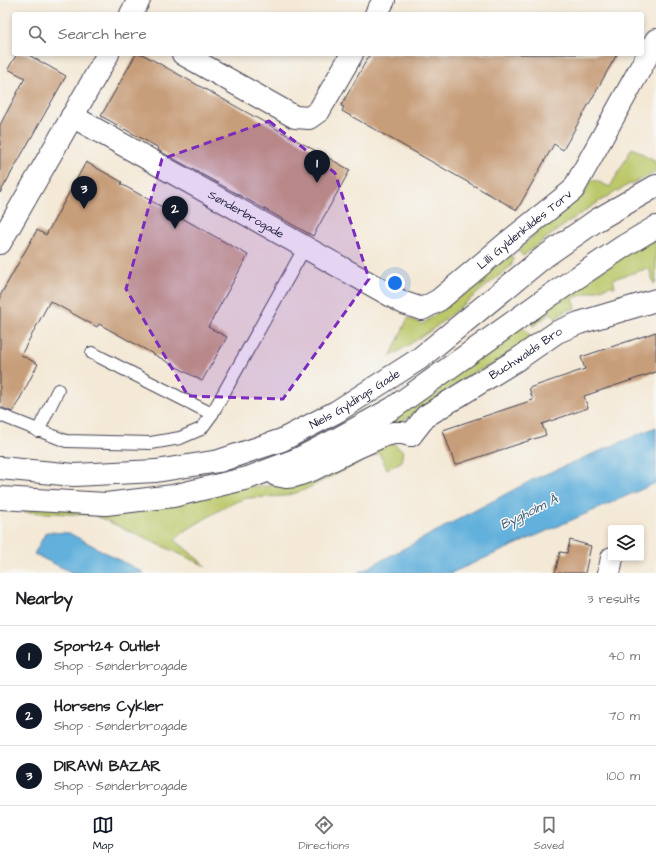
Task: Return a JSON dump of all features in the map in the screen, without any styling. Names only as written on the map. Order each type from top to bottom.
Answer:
[{"type":"street","points":[[132,12],[139,0]]},
{"type":"street","points":[[377,12],[384,0]]},
{"type":"street","name":"Lilli Gyldenkildes Torv","points":[[422,309],[439,300],[573,190],[649,71],[656,40]]},
{"type":"street","points":[[0,243],[107,56]]},
{"type":"street","points":[[187,56],[295,117],[309,118],[319,111],[351,56]]},
{"type":"street","name":"Sønderbrogade","points":[[72,116],[404,303],[422,309]]},
{"type":"street","name":"Niels Gyldings Gade","points":[[0,468],[74,475],[156,471],[219,461],[282,440],[336,412],[419,359],[544,257],[597,220],[656,186]]},
{"type":"street","points":[[624,246],[634,232],[647,221],[656,216]]},
{"type":"street","name":"Niels Gyldings Gade","points":[[0,498],[106,504],[173,496],[248,478],[268,471],[304,456],[393,408],[551,295],[624,246],[656,228]]},
{"type":"street","name":"Buchwalds Bro","points":[[268,471],[278,476],[295,476],[312,470],[358,447],[385,436],[394,433],[411,435],[426,416],[518,359],[558,332],[579,323],[656,300]]},
{"type":"street","points":[[609,573],[611,561]]},
{"type":"lane","points":[[0,415],[66,441],[151,443],[180,438],[201,429],[212,414],[305,247]]},
{"type":"lane","points":[[92,353],[212,414]]},
{"type":"lane","points":[[38,431],[58,390]]},
{"type":"highlighted area","points":[[269,121],[335,173],[369,279],[283,399],[188,396],[126,289],[162,159]]},
{"type":"green space","points":[[632,148],[656,161],[656,172],[628,185],[587,209],[523,256],[519,252],[519,248],[584,194],[592,179],[610,187]]},
{"type":"green space","points":[[656,234],[656,282],[654,284],[649,268],[613,279],[615,287],[610,286],[573,298],[576,308],[565,311],[556,319],[551,313],[533,326],[529,319]]},
{"type":"green space","points":[[510,255],[513,259],[511,266],[433,329],[390,357],[408,318],[423,324]]},
{"type":"green space","points":[[521,325],[531,337],[495,363],[469,375],[397,425],[384,422]]},
{"type":"green space","points":[[394,444],[403,451],[401,462],[387,469],[379,453],[302,491],[285,496],[247,498],[228,505],[183,532],[175,540],[206,566],[94,515],[24,512],[25,506],[289,484],[377,445]]},
{"type":"water","name":"Bygholm Å","points":[[656,427],[656,483],[451,573],[358,573],[532,480]]},
{"type":"water","points":[[46,532],[69,533],[144,573],[73,573],[34,554]]},
{"type":"building","points":[[16,56],[31,56],[66,76],[0,193],[0,125],[25,78],[8,69]]},
{"type":"building","points":[[135,56],[146,56],[350,170],[313,236],[158,150],[159,148],[101,116]]},
{"type":"building","points":[[369,56],[616,56],[563,150],[554,144],[517,210],[342,111],[344,107],[341,106]]},
{"type":"building","points":[[86,162],[122,182],[121,184],[248,255],[208,327],[227,337],[202,381],[99,324],[97,327],[50,301],[21,355],[38,364],[13,412],[0,407],[0,296],[37,230],[46,235]]},
{"type":"building","points":[[656,332],[656,372],[584,396],[588,408],[542,424],[546,435],[455,465],[443,430],[533,400],[529,388],[585,369],[581,357]]},
{"type":"building","points":[[570,540],[591,546],[585,573],[555,573],[560,552],[567,553]]},
{"type":"place","name":"Sport24 Outlet","points":[[317,183]]},
{"type":"place","name":"DIRAWI BAZAR","points":[[84,209]]},
{"type":"place","name":"Horsens Cykler","points":[[175,229]]}]
